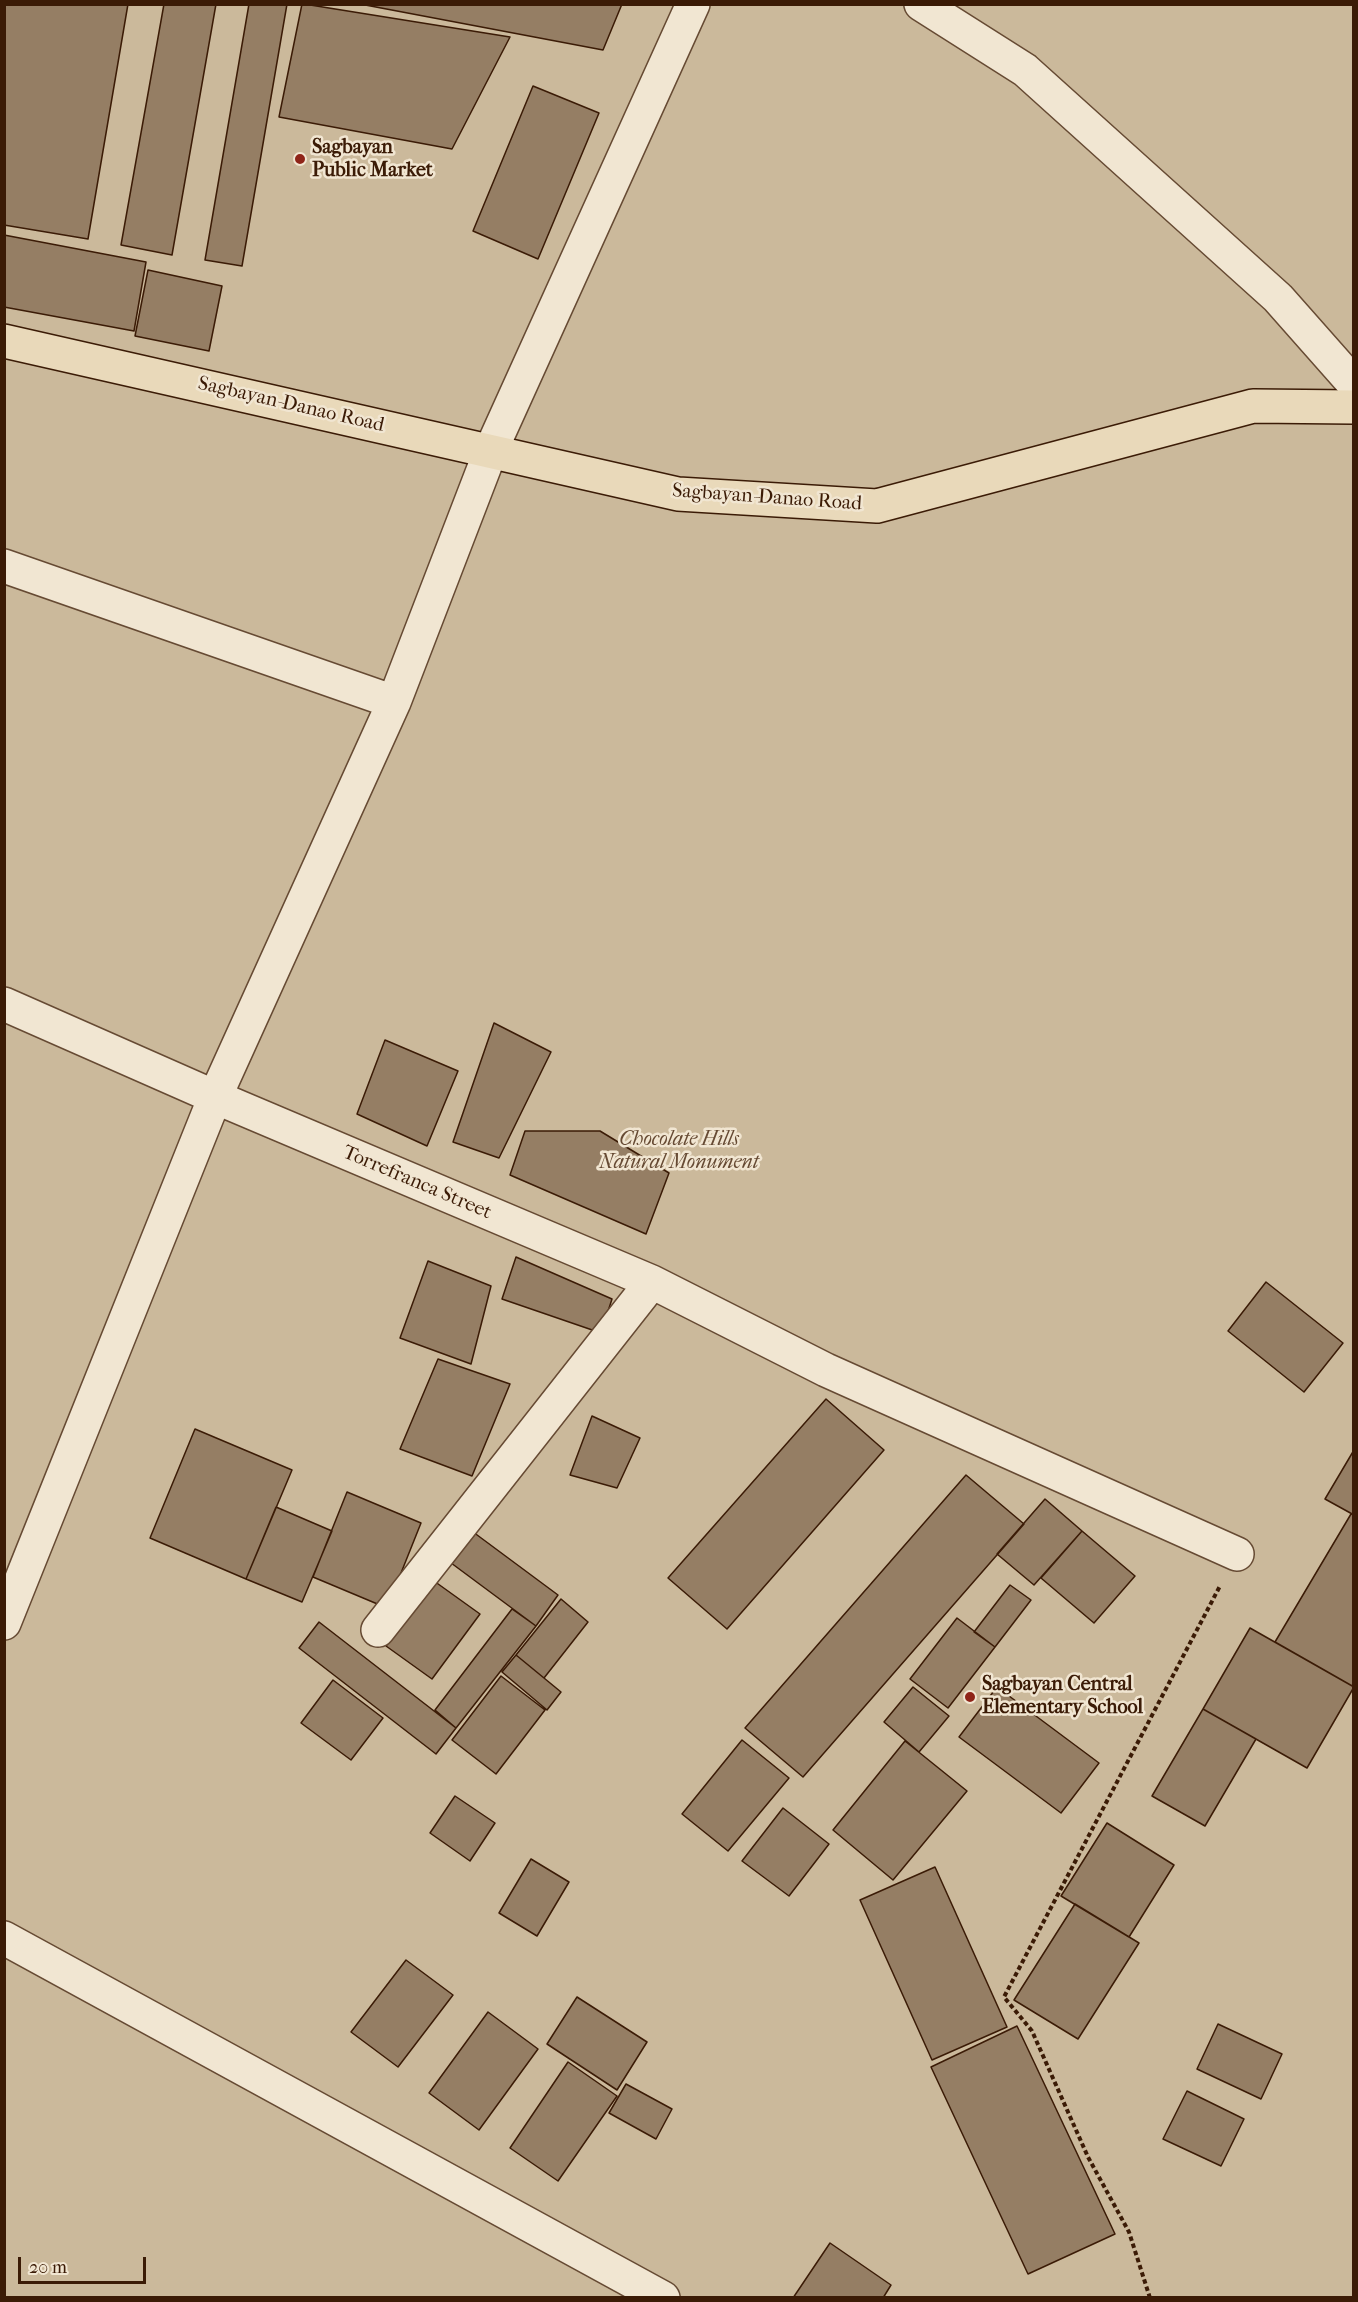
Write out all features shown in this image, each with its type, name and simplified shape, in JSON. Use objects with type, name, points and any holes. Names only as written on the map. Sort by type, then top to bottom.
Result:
[{"type":"main road","name":"Sagbayan-Danao Road","points":[[4,341],[678,494],[877,506],[1253,406],[1353,407]]},
{"type":"street","points":[[4,1623],[215,1097],[394,702],[492,450],[693,4]]},
{"type":"street","points":[[921,4],[1024,70],[1278,298],[1353,384]]},
{"type":"street","points":[[4,566],[394,702]]},
{"type":"street","name":"Torrefranca Street","points":[[4,1004],[215,1097],[652,1282],[826,1370],[1237,1554]]},
{"type":"street","points":[[378,1630],[652,1282]]},
{"type":"street","points":[[4,1938],[663,2298]]},
{"type":"path","points":[[1150,2298],[1130,2232],[1088,2157],[1032,2031],[1004,1997],[1237,1554]]},
{"type":"green space","name":"Chocolate Hills Natural Monument","points":[[5,5],[1353,5],[1353,2297],[5,2297]]},
{"type":"building","points":[[4,4],[128,4],[88,239],[4,225]]},
{"type":"building","points":[[164,4],[216,4],[172,255],[121,245]]},
{"type":"building","points":[[249,4],[287,4],[242,266],[205,260]]},
{"type":"building","points":[[302,4],[510,37],[452,149],[279,117]]},
{"type":"building","points":[[360,4],[622,4],[603,50]]},
{"type":"building","points":[[533,86],[599,113],[538,259],[473,231]]},
{"type":"building","points":[[4,235],[146,262],[134,331],[4,307]]},
{"type":"building","points":[[148,270],[222,286],[209,351],[135,336]]},
{"type":"building","points":[[494,1023],[551,1052],[499,1158],[453,1142]]},
{"type":"building","points":[[385,1040],[458,1071],[427,1146],[357,1114]]},
{"type":"building","points":[[525,1131],[600,1131],[669,1173],[646,1234],[510,1175]]},
{"type":"building","points":[[516,1257],[612,1299],[601,1333],[502,1299]]},
{"type":"building","points":[[428,1261],[491,1286],[471,1364],[400,1338]]},
{"type":"building","points":[[1266,1282],[1343,1343],[1304,1392],[1228,1331]]},
{"type":"building","points":[[438,1359],[510,1384],[472,1476],[400,1449]]},
{"type":"building","points":[[826,1399],[884,1450],[727,1629],[668,1578]]},
{"type":"building","points":[[592,1416],[640,1438],[617,1488],[570,1475]]},
{"type":"building","points":[[195,1429],[292,1470],[246,1579],[150,1538]]},
{"type":"building","points":[[1354,1450],[1354,1515],[1325,1499]]},
{"type":"building","points":[[966,1475],[1024,1524],[803,1777],[745,1728]]},
{"type":"building","points":[[347,1492],[421,1523],[387,1608],[313,1577]]},
{"type":"building","points":[[1045,1499],[1082,1531],[1034,1585],[997,1554]]},
{"type":"building","points":[[276,1507],[332,1531],[302,1602],[246,1579]]},
{"type":"building","points":[[1351,1514],[1354,1515],[1354,1687],[1275,1642]]},
{"type":"building","points":[[465,1526],[558,1595],[536,1626],[443,1557]]},
{"type":"building","points":[[1082,1531],[1135,1576],[1094,1623],[1041,1578]]},
{"type":"building","points":[[434,1581],[480,1614],[432,1679],[386,1646]]},
{"type":"building","points":[[1010,1585],[1031,1600],[995,1647],[974,1632]]},
{"type":"building","points":[[561,1599],[588,1622],[544,1678],[516,1655]]},
{"type":"building","points":[[512,1609],[536,1626],[456,1728],[435,1710]]},
{"type":"building","points":[[957,1618],[995,1647],[948,1708],[910,1679]]},
{"type":"building","points":[[319,1622],[456,1728],[436,1754],[299,1648]]},
{"type":"building","points":[[1250,1628],[1354,1687],[1307,1768],[1203,1709]]},
{"type":"building","points":[[516,1655],[561,1692],[547,1710],[502,1672]]},
{"type":"building","points":[[501,1676],[545,1710],[496,1774],[452,1740]]},
{"type":"building","points":[[333,1680],[383,1718],[351,1760],[301,1723]]},
{"type":"building","points":[[913,1687],[949,1716],[919,1752],[884,1722]]},
{"type":"building","points":[[997,1687],[1099,1763],[1061,1813],[959,1737]]},
{"type":"building","points":[[1203,1709],[1256,1739],[1205,1826],[1152,1796]]},
{"type":"building","points":[[742,1740],[789,1778],[728,1851],[682,1814]]},
{"type":"building","points":[[905,1741],[967,1791],[893,1880],[833,1830]]},
{"type":"building","points":[[455,1796],[495,1823],[470,1861],[430,1833]]},
{"type":"building","points":[[783,1808],[829,1844],[789,1896],[742,1861]]},
{"type":"building","points":[[1107,1823],[1174,1865],[1129,1937],[1061,1896]]},
{"type":"building","points":[[531,1859],[569,1882],[537,1936],[499,1913]]},
{"type":"building","points":[[935,1867],[1007,2027],[932,2060],[860,1900]]},
{"type":"building","points":[[1075,1904],[1139,1943],[1078,2039],[1014,2000]]},
{"type":"building","points":[[406,1960],[453,1995],[398,2067],[351,2032]]},
{"type":"building","points":[[577,1997],[647,2042],[617,2090],[547,2044]]},
{"type":"building","points":[[488,2012],[538,2049],[479,2130],[429,2093]]},
{"type":"building","points":[[1218,2024],[1282,2054],[1261,2099],[1197,2069]]},
{"type":"building","points":[[1017,2026],[1115,2234],[1028,2274],[931,2067]]},
{"type":"building","points":[[568,2062],[617,2096],[558,2181],[510,2148]]},
{"type":"building","points":[[626,2084],[672,2109],[656,2139],[609,2113]]},
{"type":"building","points":[[1187,2091],[1244,2119],[1221,2166],[1163,2139]]},
{"type":"building","points":[[830,2243],[891,2285],[883,2298],[793,2298]]},
{"type":"place","name":"Sagbayan Public Market","points":[[300,159]]},
{"type":"place","name":"Sagbayan Central Elementary School","points":[[970,1697]]}]
